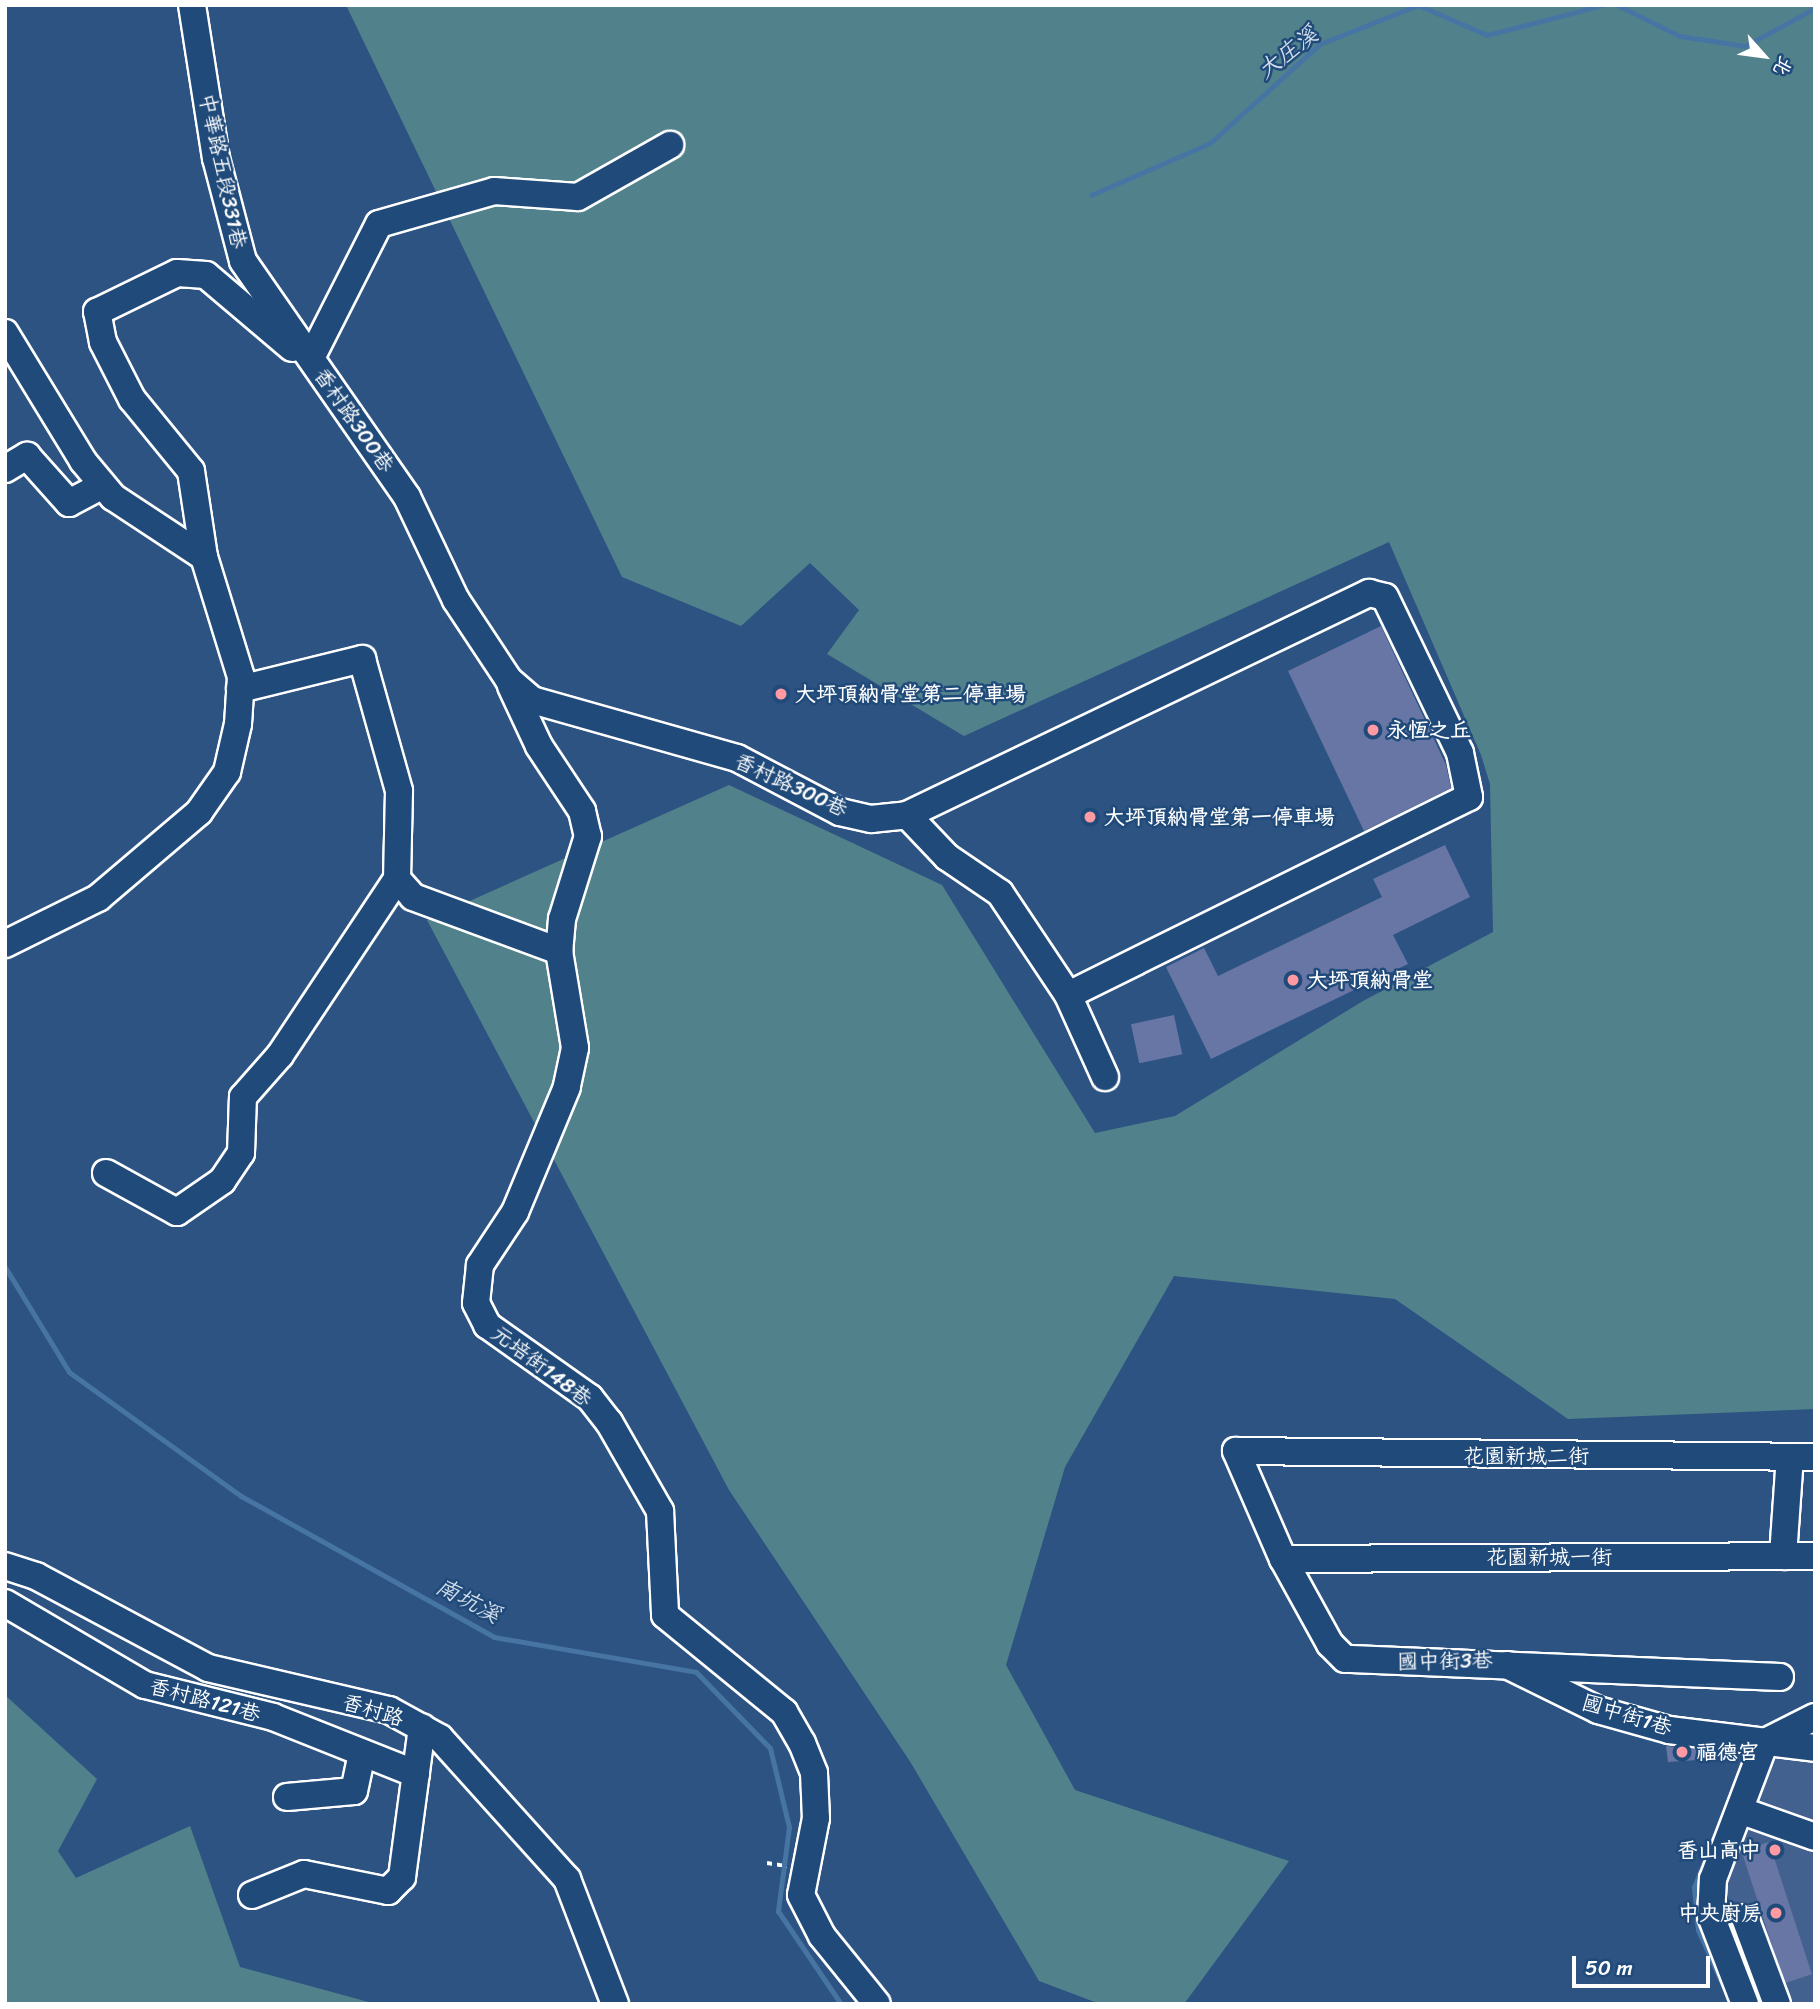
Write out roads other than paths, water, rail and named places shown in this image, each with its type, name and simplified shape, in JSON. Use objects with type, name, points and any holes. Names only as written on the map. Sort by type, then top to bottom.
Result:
[{"type":"street","name":"中華路五段331巷","points":[[192,5],[231,227],[243,261],[311,358]]},
{"type":"street","points":[[311,358],[379,224],[494,191],[578,197],[670,145]]},
{"type":"street","name":"香村路300巷","points":[[5,944],[98,898],[199,812],[227,772],[240,689],[204,557],[191,471],[132,399],[103,342],[97,312],[177,273],[206,275],[311,358],[413,507],[456,600],[509,680],[532,700],[580,716],[737,758],[840,812],[871,819],[906,815],[1369,593],[1385,597],[1460,752],[1469,797],[1304,874],[1068,995]]},
{"type":"street","points":[[5,333],[103,485],[204,557]]},
{"type":"street","points":[[5,469],[27,456],[69,503],[103,485]]},
{"type":"street","points":[[106,1173],[177,1212],[222,1181],[241,1153],[243,1097],[281,1055],[397,879],[399,791],[362,659],[240,689]]},
{"type":"street","name":"元培街148巷","points":[[509,680],[538,747],[582,811],[588,836],[562,919],[559,951],[575,1048],[566,1087],[515,1212],[480,1265],[476,1303],[487,1325],[590,1398],[609,1422],[660,1511],[665,1615],[784,1712],[814,1773],[816,1818],[802,1895],[822,1936],[877,2004]]},
{"type":"street","points":[[538,747],[580,716]]},
{"type":"street","points":[[906,815],[947,858],[1000,893],[1068,995],[1105,1077]]},
{"type":"street","points":[[397,879],[413,897],[559,951]]},
{"type":"street","name":"花園新城二街","points":[[1237,1451],[1802,1457]]},
{"type":"street","name":"國中街3巷","points":[[1237,1451],[1283,1559],[1330,1644],[1345,1658],[1496,1660],[1780,1677]]},
{"type":"street","points":[[1783,1556],[1802,1457]]},
{"type":"street","name":"花園新城一街","points":[[1283,1559],[1815,1556]]},
{"type":"street","name":"香村路","points":[[5,1566],[36,1576],[208,1668],[389,1710],[422,1727],[463,1759],[567,1879],[615,2004]]},
{"type":"street","name":"香村路121巷","points":[[5,1603],[145,1685],[272,1717],[416,1774]]},
{"type":"street","name":"國中街1巷","points":[[1496,1660],[1598,1710],[1669,1730],[1815,1748]]},
{"type":"street","points":[[1745,2004],[1711,1916],[1713,1879],[1742,1811],[1765,1742],[1815,1717]]},
{"type":"street","points":[[252,1895],[304,1874],[388,1891],[402,1877],[422,1727]]},
{"type":"street","points":[[287,1797],[354,1791],[362,1753]]},
{"type":"street","points":[[1742,1811],[1815,1837]]},
{"type":"street","points":[[1745,1918],[1777,2004]]},
{"type":"waterway","name":"大庄溪","points":[[1091,195],[1210,143],[1320,44],[1418,5],[1487,35],[1603,5]]},
{"type":"waterway","name":"大庄溪","points":[[1617,5],[1680,36],[1745,46],[1815,8]]},
{"type":"waterway","name":"南坑溪","points":[[5,1267],[69,1372],[241,1496],[494,1637],[696,1672],[770,1748],[789,1827],[778,1911],[841,2004]]},
{"type":"waterway","points":[[1730,1797],[1694,1887],[1698,1930],[1730,2001]]},
{"type":"place","name":"大坪頂納骨堂第二停車場","points":[[781,694]]},
{"type":"place","name":"永恆之丘","points":[[1373,730]]},
{"type":"place","name":"大坪頂納骨堂第一停車場","points":[[1090,817]]},
{"type":"place","name":"大坪頂納骨堂","points":[[1293,980]]},
{"type":"place","name":"福德宮","points":[[1682,1752]]},
{"type":"place","name":"香山高中","points":[[1775,1850]]},
{"type":"place","name":"中央廚房","points":[[1776,1913]]}]
